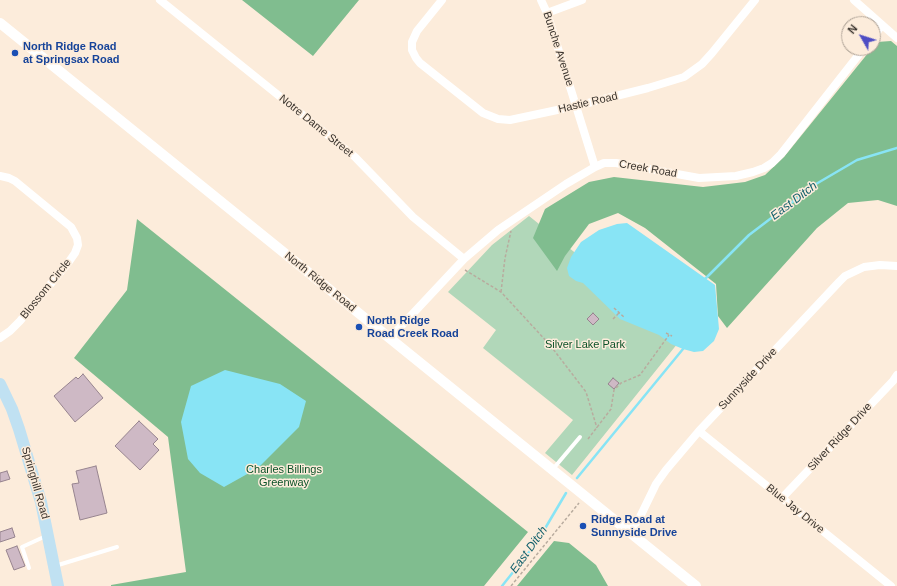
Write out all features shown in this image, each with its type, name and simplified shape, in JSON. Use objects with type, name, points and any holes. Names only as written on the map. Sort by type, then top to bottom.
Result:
[{"type":"main road","name":"Springhill Road","points":[[0,384],[12,409],[29,459],[41,502],[58,586]]},
{"type":"street","name":"Notre Dame Street","points":[[160,0],[355,157],[413,217],[464,259]]},
{"type":"street","name":"Hastie Road","points":[[442,0],[417,31],[412,42],[412,50],[420,63],[473,106],[483,113],[498,120],[510,120],[576,106],[648,88],[684,77],[702,64],[755,0]]},
{"type":"street","name":"Bunche Avenue","points":[[542,0],[595,167]]},
{"type":"street","points":[[547,13],[582,0]]},
{"type":"street","points":[[854,0],[897,38]]},
{"type":"street","name":"North Ridge Road","points":[[0,24],[696,586]]},
{"type":"street","name":"Creek Road","points":[[390,338],[464,259],[498,230],[566,184],[595,167],[604,163],[616,163],[699,178],[736,176],[764,168],[781,154],[858,56]]},
{"type":"street","name":"Blossom Circle","points":[[0,176],[14,181],[71,227],[77,238],[78,245],[75,253],[68,263],[25,315],[10,331],[0,338]]},
{"type":"street","name":"Sunnyside Drive","points":[[629,532],[639,519],[662,474],[699,431],[846,276],[864,267],[880,265],[897,266]]},
{"type":"street","name":"Silver Ridge Drive","points":[[782,498],[897,375]]},
{"type":"street","name":"Blue Jay Drive","points":[[699,431],[891,586]]},
{"type":"lane","points":[[552,470],[580,438]]},
{"type":"lane","points":[[29,568],[22,547],[48,535]]},
{"type":"lane","points":[[54,566],[117,547]]},
{"type":"path","points":[[501,292],[505,258],[513,220]]},
{"type":"path","points":[[466,272],[501,292],[550,345],[586,392],[597,428]]},
{"type":"path","points":[[614,308],[625,318]]},
{"type":"path","points":[[613,319],[619,313]]},
{"type":"path","points":[[666,333],[672,336]]},
{"type":"path","points":[[588,439],[610,409],[614,390],[621,383],[640,375],[669,335]]},
{"type":"path","points":[[512,586],[580,502]]},
{"type":"green space","points":[[242,0],[359,0],[313,56]]},
{"type":"green space","points":[[891,41],[897,46],[897,206],[878,200],[848,203],[817,228],[727,328],[718,316],[716,284],[645,228],[618,213],[589,224],[565,256],[557,271],[533,238],[545,209],[589,182],[614,177],[703,187],[745,182],[765,175],[784,157],[866,56],[881,56],[881,42]]},
{"type":"green space","name":"Silver Lake Park","points":[[529,216],[682,338],[572,475],[545,453],[573,420],[483,348],[496,330],[448,292],[492,245]]},
{"type":"green space","name":"Charles Billings Greenway","points":[[137,219],[528,532],[484,586],[111,586],[186,572],[168,437],[74,358],[127,290]]},
{"type":"green space","points":[[554,541],[569,543],[596,565],[608,586],[517,586]]},
{"type":"water","points":[[627,223],[715,285],[719,329],[714,341],[703,351],[694,352],[683,349],[671,344],[659,335],[620,319],[583,283],[576,281],[569,276],[567,268],[571,257],[581,242],[599,230],[617,224]]},
{"type":"water","points":[[225,370],[280,384],[306,401],[299,427],[258,468],[224,487],[200,473],[188,459],[181,422],[191,386]]},
{"type":"building","points":[[593,313],[599,319],[593,325],[587,319]]},
{"type":"building","points":[[83,374],[103,398],[75,422],[54,396],[76,377],[78,379]]},
{"type":"building","points":[[613,378],[619,383],[614,389],[608,384]]},
{"type":"building","points":[[139,421],[158,439],[153,444],[159,450],[140,470],[115,446]]},
{"type":"building","points":[[96,466],[107,513],[80,520],[72,484],[79,483],[76,471]]},
{"type":"building","points":[[7,471],[10,479],[0,482],[0,473]]},
{"type":"building","points":[[12,528],[15,537],[0,542],[0,532]]},
{"type":"building","points":[[17,546],[25,566],[14,570],[6,550]]},
{"type":"waterway","name":"East Ditch","points":[[705,279],[749,235],[816,184],[857,160],[897,148]]},
{"type":"waterway","name":"East Ditch","points":[[577,478],[683,349]]},
{"type":"waterway","name":"East Ditch","points":[[502,586],[537,542],[566,493]]},
{"type":"place","name":"North Ridge Road at Springsax Road","points":[[15,53]]},
{"type":"place","name":"North Ridge Road Creek Road","points":[[359,327]]},
{"type":"place","name":"Ridge Road at Sunnyside Drive","points":[[583,526]]}]
